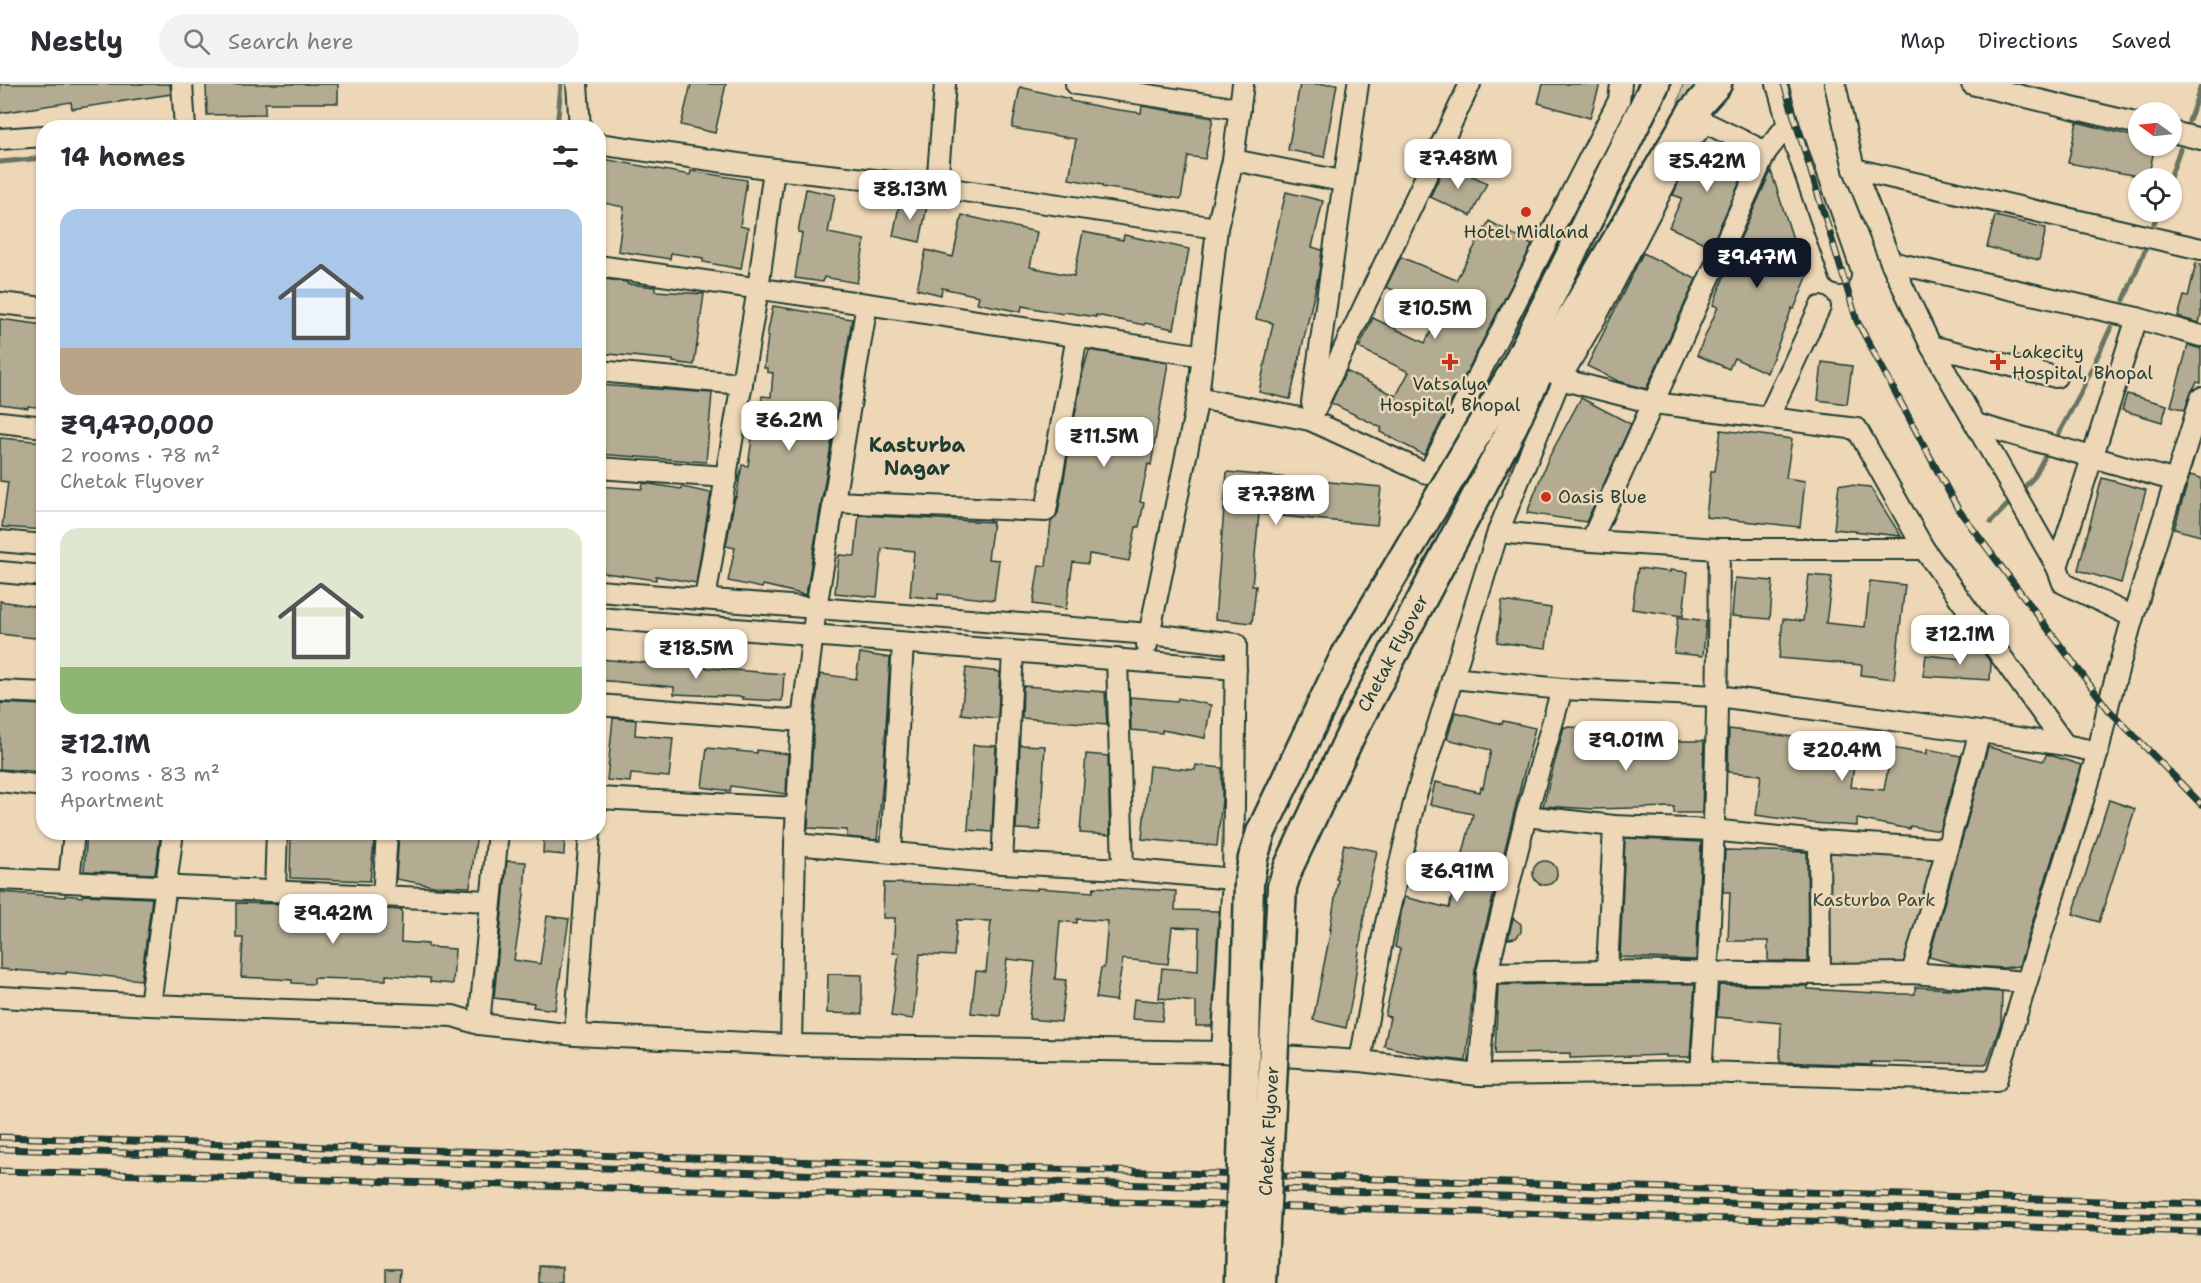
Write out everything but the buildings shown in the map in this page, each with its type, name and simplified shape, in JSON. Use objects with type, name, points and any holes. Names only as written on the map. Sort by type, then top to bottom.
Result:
[{"type":"main road","name":"Chetak Flyover","points":[[1262,1283],[1282,887],[1289,866],[1354,728],[1505,442],[1537,376],[1655,84]]},
{"type":"main road","name":"Chetak Flyover","points":[[1239,1283],[1249,882],[1253,858],[1262,832],[1343,660],[1537,376],[1692,112],[1717,84]]},
{"type":"street","points":[[182,84],[184,120]]},
{"type":"street","points":[[577,84],[579,120]]},
{"type":"street","points":[[937,187],[945,84]]},
{"type":"street","points":[[1076,84],[1240,109]]},
{"type":"street","points":[[1144,661],[1198,398],[1217,228],[1233,160],[1244,84]]},
{"type":"street","points":[[1310,420],[1342,181],[1358,84]]},
{"type":"street","points":[[1310,420],[1470,84]]},
{"type":"street","points":[[1198,398],[1310,420],[1428,474],[1619,100],[1622,84]]},
{"type":"street","points":[[1777,84],[1788,124],[1840,275]]},
{"type":"street","points":[[1835,84],[1854,169],[1891,262],[1931,346],[2057,567],[2063,583],[2133,617]]},
{"type":"street","points":[[1972,84],[2128,121]]},
{"type":"street","points":[[1360,1061],[1383,936],[1415,799],[1498,531],[1537,376],[1601,307],[1683,147],[1706,123],[1766,152]]},
{"type":"street","points":[[1591,541],[1766,152],[1788,124]]},
{"type":"street","points":[[2182,134],[2201,139]]},
{"type":"street","points":[[0,139],[36,137]]},
{"type":"street","points":[[606,145],[774,169],[937,187],[1217,228]]},
{"type":"street","points":[[1233,160],[1342,181]]},
{"type":"street","points":[[705,599],[758,289],[774,169]]},
{"type":"street","points":[[1854,169],[2201,249]]},
{"type":"street","points":[[1891,262],[2137,318],[2201,336]]},
{"type":"street","points":[[606,267],[867,304],[1204,356]]},
{"type":"street","points":[[0,303],[36,307]]},
{"type":"street","points":[[791,1045],[795,844],[802,721],[816,608],[867,304]]},
{"type":"street","points":[[1769,416],[1820,307]]},
{"type":"street","points":[[2057,567],[2137,318]]},
{"type":"street","points":[[833,502],[1046,511],[1077,336]]},
{"type":"street","points":[[1931,346],[2056,377]]},
{"type":"street","points":[[606,371],[742,384]]},
{"type":"street","points":[[1537,376],[1654,403],[1857,429],[1924,549],[2065,745]]},
{"type":"street","points":[[0,997],[453,1016],[479,1024],[575,1035],[791,1045],[1222,1052],[1360,1061],[1479,1075],[1701,1072],[1996,1081],[2098,752],[2126,640],[2201,399]]},
{"type":"street","points":[[0,422],[36,426]]},
{"type":"street","points":[[1976,424],[2176,481]]},
{"type":"street","points":[[606,469],[727,477]]},
{"type":"street","points":[[1498,531],[1591,541],[1719,549],[1924,549]]},
{"type":"street","points":[[0,541],[36,544]]},
{"type":"street","points":[[1701,1072],[1708,973],[1718,696],[1719,549]]},
{"type":"street","points":[[0,572],[36,575]]},
{"type":"street","points":[[606,592],[1150,634],[1236,644],[1233,879],[1222,1052]]},
{"type":"street","points":[[606,619],[1236,669]]},
{"type":"street","points":[[891,852],[903,643]]},
{"type":"street","points":[[1002,863],[1014,652]]},
{"type":"street","points":[[1117,658],[1123,869]]},
{"type":"street","points":[[1452,678],[1562,689],[1718,696],[1980,732],[2098,752]]},
{"type":"street","points":[[1479,1075],[1487,973],[1526,816],[1562,689]]},
{"type":"street","points":[[0,691],[36,693]]},
{"type":"street","points":[[606,706],[802,721]]},
{"type":"street","points":[[1912,973],[1980,732]]},
{"type":"street","points":[[0,781],[36,785]]},
{"type":"street","points":[[606,798],[798,808]]},
{"type":"street","points":[[1526,816],[1614,826],[1712,830],[1819,841],[1947,849]]},
{"type":"street","points":[[1606,971],[1614,826]]},
{"type":"street","points":[[69,881],[73,840]]},
{"type":"street","points":[[150,1005],[172,840]]},
{"type":"street","points":[[274,891],[277,840]]},
{"type":"street","points":[[383,898],[387,840]]},
{"type":"street","points":[[479,1024],[497,840]]},
{"type":"street","points":[[575,1035],[589,840]]},
{"type":"street","points":[[1819,841],[1820,974]]},
{"type":"street","points":[[795,844],[1002,863],[1123,869],[1233,879]]},
{"type":"street","points":[[0,879],[490,902]]},
{"type":"street","points":[[1487,973],[1606,971],[1912,973],[2026,982]]},
{"type":"green space","points":[[1683,84],[1702,84],[1684,107],[1676,111]]},
{"type":"green space","name":"Kasturba Park","points":[[1828,850],[1933,858],[1906,964],[1830,963]]},
{"type":"waterway","points":[[558,120],[561,84]]},
{"type":"waterway","points":[[2189,121],[2201,86]]},
{"type":"waterway","points":[[2173,168],[2178,156]]},
{"type":"waterway","points":[[0,162],[36,159]]},
{"type":"waterway","points":[[2124,300],[2145,250]]},
{"type":"waterway","points":[[2059,433],[2111,327]]},
{"type":"waterway","points":[[2019,493],[2034,477],[2044,458]]},
{"type":"waterway","points":[[1991,522],[2013,499]]},
{"type":"railway","points":[[1784,84],[1857,321],[1958,509],[2108,709],[2201,804]]},
{"type":"railway","points":[[0,1137],[2201,1204]]},
{"type":"railway","points":[[0,1149],[2201,1218]]},
{"type":"railway","points":[[0,1171],[2201,1232]]},
{"type":"place","name":"Hotel Midland","points":[[1526,212]]},
{"type":"place","name":"Vatsalya Hospital, Bhopal","points":[[1450,362]]},
{"type":"place","name":"Lakecity Hospital, Bhopal","points":[[1998,362]]},
{"type":"place","name":"Oasis Blue","points":[[1546,497]]},
{"type":"district","name":"Kasturba Nagar","points":[[917,456]]}]
